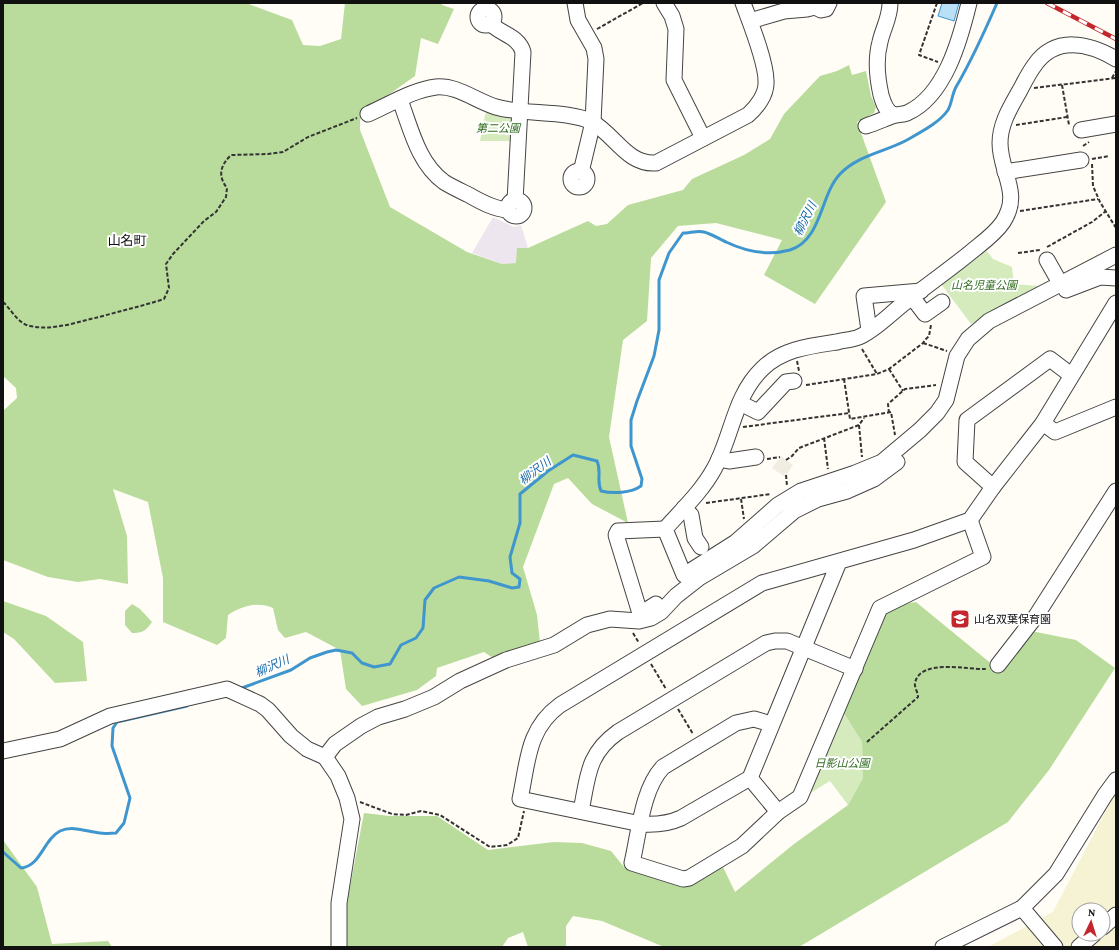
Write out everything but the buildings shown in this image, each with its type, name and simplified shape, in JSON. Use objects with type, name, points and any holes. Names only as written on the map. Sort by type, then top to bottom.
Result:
[{"type":"street","points":[[575,3],[578,20],[588,35],[594,48],[596,60],[593,122],[581,172]]},
{"type":"street","points":[[664,3],[672,16],[676,29],[674,80],[703,138]]},
{"type":"street","points":[[368,114],[426,89],[445,88],[455,90],[495,107],[580,117],[593,122],[632,158],[649,163],[663,160],[748,115],[757,107],[764,94],[766,82],[764,68],[743,3]]},
{"type":"street","points":[[890,3],[889,19],[878,49],[877,70],[882,100],[888,112],[894,115]]},
{"type":"street","points":[[750,21],[784,10],[807,9],[820,4]]},
{"type":"street","points":[[866,126],[894,115],[902,115],[915,108],[938,85],[948,66],[970,6]]},
{"type":"street","points":[[400,100],[422,158],[431,170],[445,182],[482,202],[500,209],[512,205],[522,52],[521,46],[512,37],[497,29],[490,23]]},
{"type":"street","points":[[1116,59],[1092,47],[1080,45],[1066,45],[1043,55],[1034,66],[1004,123],[1000,143],[1001,156],[1010,183],[1012,196],[1009,212],[1002,224],[992,235],[858,338],[794,349],[762,368],[752,381],[740,403],[719,459],[705,484],[684,508],[665,529],[618,531],[616,534],[639,610],[645,611],[656,604],[682,580],[684,575],[736,542],[778,505],[801,491],[855,473],[882,462],[937,413],[946,400],[957,356],[968,339],[1060,283],[1116,255]]},
{"type":"street","points":[[1081,130],[1116,124]]},
{"type":"street","points":[[1006,172],[1086,159]]},
{"type":"street","points":[[1048,260],[1060,283]]},
{"type":"street","points":[[325,757],[335,744],[361,726],[378,717],[405,709],[427,700],[460,681],[506,660],[554,645],[587,625],[610,618],[639,620],[650,618],[661,612],[676,596],[693,582],[753,546],[794,511],[818,499],[847,491],[874,478],[900,459],[938,426],[957,398],[962,367],[969,351],[989,326],[1058,293],[1100,277],[1116,278]]},
{"type":"street","points":[[916,294],[925,314],[942,302]]},
{"type":"street","points":[[869,330],[864,296],[916,294]]},
{"type":"street","points":[[840,562],[771,724],[750,778],[670,824],[641,824],[520,799],[532,740],[539,725],[548,714],[644,653],[762,583],[914,540],[970,520],[993,487],[1043,423],[1071,374],[1114,310]]},
{"type":"street","points":[[993,487],[965,462],[967,420],[1050,359],[1071,374]]},
{"type":"street","points":[[740,403],[758,412],[786,382],[798,380]]},
{"type":"street","points":[[1043,423],[1055,432],[1116,408]]},
{"type":"street","points":[[719,459],[729,461],[756,457]]},
{"type":"street","points":[[998,665],[1036,616],[1116,491]]},
{"type":"street","points":[[684,508],[691,515],[695,538],[701,547]]},
{"type":"street","points":[[771,724],[754,719],[742,721],[663,767],[656,775],[648,792],[632,863],[683,879],[689,878],[742,846],[778,812],[800,797],[880,608],[983,557],[970,520]]},
{"type":"street","points":[[665,529],[684,575]]},
{"type":"street","points":[[581,811],[591,763],[603,744],[618,732],[766,643],[787,641],[855,668]]},
{"type":"street","points":[[3,751],[60,739],[110,716],[234,692],[260,704],[268,710],[291,736],[306,749],[325,757],[338,776],[347,798],[352,819],[350,840],[339,903],[339,947]]},
{"type":"street","points":[[750,778],[778,812]]},
{"type":"street","points":[[943,947],[1022,908],[1056,874],[1105,795],[1116,780]]},
{"type":"street","points":[[1022,908],[1055,947]]},
{"type":"path","points":[[588,35],[643,3]]},
{"type":"path","points":[[937,3],[919,55],[942,64]]},
{"type":"path","points":[[1112,78],[1116,71]]},
{"type":"path","points":[[1027,89],[1116,78]]},
{"type":"path","points":[[3,302],[12,310],[15,317],[22,323],[30,326],[54,327],[71,325],[164,299],[168,288],[166,264],[173,254],[204,221],[216,212],[226,198],[227,188],[222,182],[220,172],[223,163],[232,155],[283,152],[308,137],[368,114]]},
{"type":"path","points":[[1009,126],[1067,117]]},
{"type":"path","points":[[1086,159],[1109,156]]},
{"type":"path","points":[[1015,211],[1098,199]]},
{"type":"path","points":[[1018,253],[1043,250],[1092,222],[1106,211]]},
{"type":"path","points":[[798,366],[798,380],[844,379],[877,374],[888,369],[923,343],[929,336],[932,326],[925,314]]},
{"type":"path","points":[[923,343],[953,353]]},
{"type":"path","points":[[862,351],[877,374]]},
{"type":"path","points":[[888,369],[903,391]]},
{"type":"path","points":[[844,379],[850,419],[892,412],[896,443]]},
{"type":"path","points":[[889,413],[888,404],[903,391],[938,385]]},
{"type":"path","points":[[736,429],[849,413]]},
{"type":"path","points":[[786,460],[799,448],[858,425],[864,417]]},
{"type":"path","points":[[858,425],[862,458]]},
{"type":"path","points":[[824,438],[829,476]]},
{"type":"path","points":[[703,503],[772,494]]},
{"type":"path","points":[[741,498],[744,521]]},
{"type":"path","points":[[626,620],[700,746]]},
{"type":"path","points":[[867,742],[901,711],[916,701],[918,697],[914,684],[923,672],[942,668],[993,669],[998,665]]},
{"type":"path","points":[[347,798],[392,814],[406,815],[421,810],[440,815],[490,846],[506,845],[518,838],[526,800]]},
{"type":"shaded area","points":[[493,217],[514,227],[521,225],[528,248],[516,263],[502,264],[472,253]]},
{"type":"shaded area","points":[[781,456],[793,465],[785,477],[772,468]]},
{"type":"shaded area","points":[[1116,791],[1116,947],[988,947],[1053,912]]},
{"type":"green space","points":[[3,3],[246,3],[292,20],[303,45],[320,46],[341,39],[345,3],[442,3],[442,5],[454,9],[438,44],[421,38],[415,76],[367,110],[360,120],[360,130],[390,207],[467,252],[502,264],[516,263],[517,248],[528,248],[588,221],[596,226],[607,224],[628,205],[683,190],[692,179],[744,155],[770,139],[784,114],[820,76],[837,71],[849,65],[852,75],[866,71],[871,96],[876,107],[874,113],[857,122],[886,202],[815,304],[764,275],[782,240],[716,223],[678,226],[651,258],[647,321],[623,340],[609,437],[628,523],[592,504],[568,478],[554,484],[523,567],[537,615],[540,643],[496,660],[484,652],[437,668],[436,676],[417,690],[362,706],[346,689],[340,650],[306,632],[285,638],[278,630],[273,608],[256,605],[238,609],[228,615],[226,638],[217,645],[163,622],[163,578],[148,502],[113,489],[127,536],[128,584],[100,579],[78,582],[48,577],[3,560],[3,411],[17,398],[16,388],[3,376]]},
{"type":"green space","name":"第二公園","points":[[488,110],[507,115],[514,122],[513,141],[480,141],[485,115]]},
{"type":"green space","name":"山名児童公園","points":[[987,251],[993,259],[1012,267],[1014,284],[1039,286],[971,324],[941,284]]},
{"type":"green space","points":[[3,601],[46,616],[83,642],[87,681],[55,683],[14,639],[3,632]]},
{"type":"green space","points":[[916,602],[999,670],[1031,631],[1076,640],[1115,668],[1049,770],[1008,822],[799,947],[664,947],[602,921],[573,916],[566,926],[566,947],[528,947],[523,932],[508,938],[502,947],[347,947],[347,902],[364,813],[390,816],[437,816],[488,850],[554,842],[582,843],[611,851],[624,867],[681,883],[694,884],[723,867],[735,892],[794,844],[848,805],[863,778],[862,742],[842,710],[858,680],[885,614],[898,605]]},
{"type":"green space","points":[[132,604],[140,609],[152,622],[148,628],[138,633],[132,633],[125,625],[125,611]]},
{"type":"green space","name":"日影山公園","points":[[842,710],[862,742],[863,778],[848,805],[830,781],[804,797]]},
{"type":"green space","points":[[3,840],[37,887],[52,944],[108,941],[112,947],[3,947]]},
{"type":"water","points":[[942,3],[959,3],[954,21],[938,16]]},
{"type":"waterway","name":"柳沢川","points":[[239,689],[291,670],[310,658],[336,650],[352,653],[362,663],[374,667],[390,664],[401,645],[416,638],[423,628],[425,600],[434,588],[459,577],[489,581],[512,588],[519,587],[520,579],[512,573],[510,557],[520,523],[520,494],[548,471],[573,455],[597,461],[601,491],[622,492],[641,486],[642,479],[631,446],[631,420],[654,356],[659,330],[659,280],[669,253],[683,233],[699,231],[704,232],[750,251],[766,253],[782,252],[801,245],[815,227],[828,193],[840,174],[855,162],[899,144],[918,134],[944,115],[948,110],[955,90],[973,56],[997,3]]},
{"type":"waterway","name":"柳沢川","points":[[3,852],[21,868],[33,863],[54,835],[65,829],[116,833],[124,823],[130,798],[112,746],[113,728],[117,722],[187,706]]},
{"type":"railway","points":[[1047,3],[1116,39]]},
{"type":"place","name":"山名双葉保育園","points":[[960,619]]},
{"type":"district","name":"山名町","points":[[127,240]]}]
